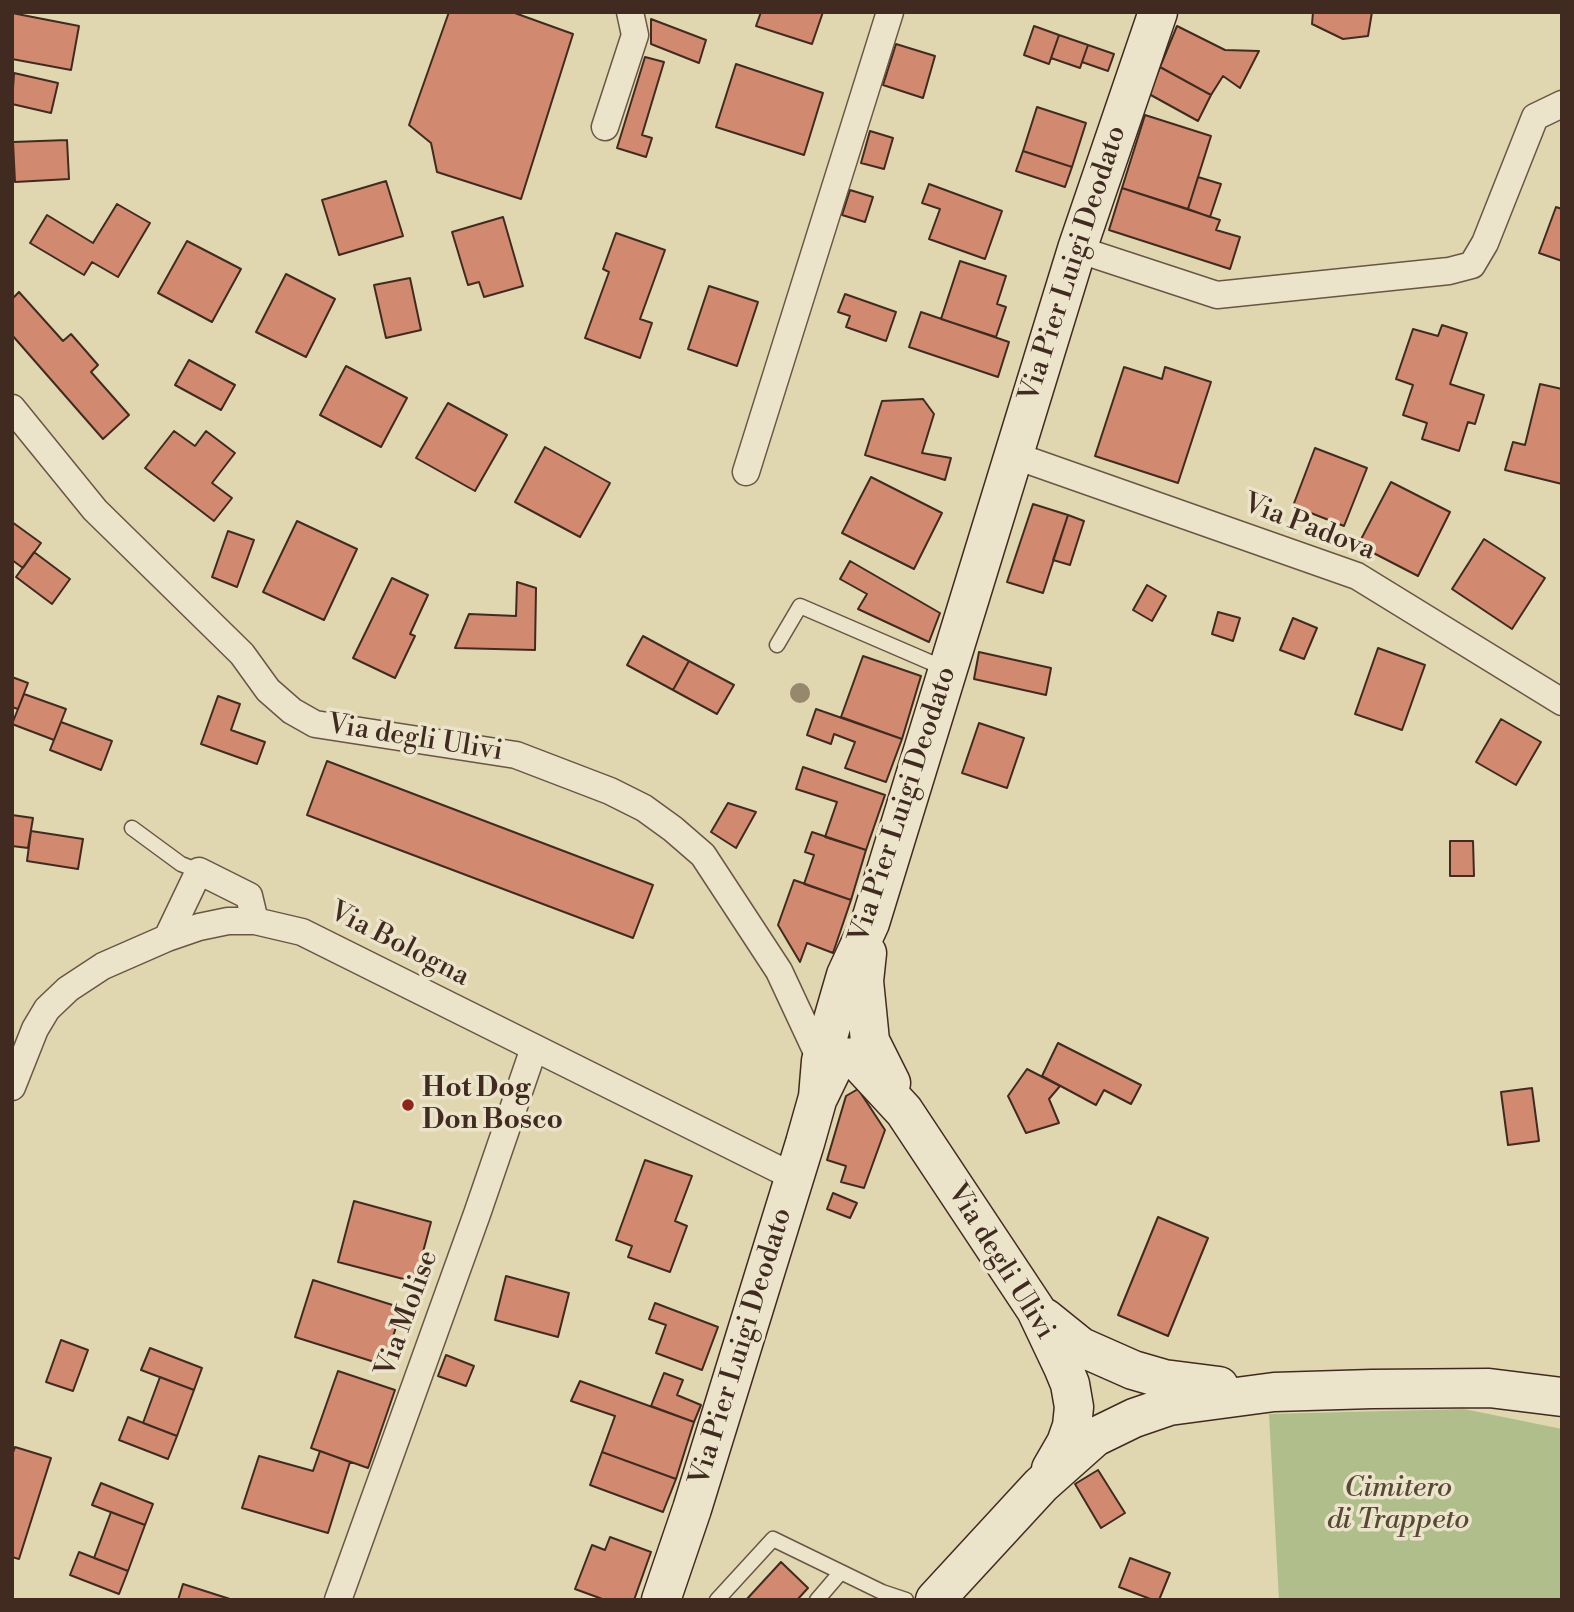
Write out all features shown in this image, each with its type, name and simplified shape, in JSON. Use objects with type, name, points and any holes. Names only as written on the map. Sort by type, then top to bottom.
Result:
[{"type":"street","points":[[605,127],[635,35],[630,12]]},
{"type":"street","points":[[746,472],[890,12]]},
{"type":"street","name":"Via Pier Luigi Deodato","points":[[661,1600],[831,1060],[846,975],[870,923],[1077,248],[1158,12]]},
{"type":"street","points":[[1077,248],[1217,295],[1449,271],[1472,265],[1485,243],[1535,117],[1562,104]]},
{"type":"street","name":"Via degli Ulivi","points":[[12,408],[95,510],[242,654],[268,690],[292,711],[315,724],[516,755],[610,791],[644,808],[703,855],[779,971]]},
{"type":"street","name":"Via Padova","points":[[1013,455],[1357,576],[1562,702]]},
{"type":"street","points":[[167,938],[199,871],[249,896],[255,921]]},
{"type":"street","name":"Via Bologna","points":[[12,1087],[35,1029],[47,1009],[68,989],[103,967],[167,938],[228,921],[255,921],[302,932],[794,1177]]},
{"type":"street","points":[[870,923],[863,981],[870,1041],[904,1111]]},
{"type":"street","points":[[779,971],[831,1060]]},
{"type":"street","points":[[779,971],[831,1060]]},
{"type":"street","name":"Via Molise","points":[[338,1600],[534,1048]]},
{"type":"street","name":"Via degli Ulivi","points":[[831,1060],[904,1111],[1036,1310],[1070,1384],[1074,1407],[1072,1426],[1066,1443],[1041,1485]]},
{"type":"street","points":[[1036,1310],[1081,1348],[1133,1370],[1164,1379],[1274,1392]]},
{"type":"street","points":[[935,1600],[1041,1485],[1095,1437],[1134,1418],[1170,1406],[1274,1392],[1372,1388],[1489,1388],[1562,1397]]},
{"type":"lane","points":[[777,645],[800,606],[948,669]]},
{"type":"lane","points":[[132,828],[181,864],[199,871]]},
{"type":"lane","points":[[718,1600],[774,1539],[841,1572],[878,1596],[906,1600]]},
{"type":"lane","points":[[817,1600],[841,1572]]},
{"type":"green space","name":"Cimitero di Trappeto","points":[[1464,1409],[1562,1429],[1562,1600],[1279,1600],[1269,1414]]},
{"type":"building","points":[[449,12],[512,12],[573,34],[521,199],[437,172],[431,143],[409,125]]},
{"type":"building","points":[[761,12],[823,12],[812,44],[756,26]]},
{"type":"building","points":[[1313,12],[1372,12],[1368,36],[1343,39],[1312,24]]},
{"type":"building","points":[[12,13],[79,26],[71,70],[12,59]]},
{"type":"building","points":[[651,19],[706,40],[699,63],[651,44]]},
{"type":"building","points":[[1034,26],[1059,35],[1049,64],[1024,55]]},
{"type":"building","points":[[1177,26],[1225,50],[1259,51],[1240,88],[1223,76],[1211,95],[1160,67]]},
{"type":"building","points":[[1059,35],[1088,45],[1080,68],[1051,58]]},
{"type":"building","points":[[896,44],[935,56],[923,98],[883,85]]},
{"type":"building","points":[[1088,45],[1114,54],[1108,71],[1082,62]]},
{"type":"building","points":[[645,57],[664,62],[642,135],[652,138],[646,157],[617,148]]},
{"type":"building","points":[[736,64],[823,93],[804,155],[716,127]]},
{"type":"building","points":[[1160,67],[1211,95],[1198,121],[1149,94]]},
{"type":"building","points":[[14,73],[58,83],[51,113],[12,104]]},
{"type":"building","points":[[1037,107],[1086,123],[1072,167],[1023,151]]},
{"type":"building","points":[[1145,115],[1211,136],[1188,209],[1122,188]]},
{"type":"building","points":[[870,131],[893,138],[884,169],[861,163]]},
{"type":"building","points":[[67,140],[69,179],[15,182],[13,142]]},
{"type":"building","points":[[1023,151],[1072,167],[1065,187],[1016,171]]},
{"type":"building","points":[[1198,177],[1221,184],[1210,217],[1188,209]]},
{"type":"building","points":[[386,181],[403,236],[339,255],[322,200]]},
{"type":"building","points":[[929,184],[1002,211],[985,259],[929,239],[940,209],[922,203]]},
{"type":"building","points":[[1122,188],[1220,220],[1216,230],[1240,237],[1230,269],[1109,230]]},
{"type":"building","points":[[850,190],[873,197],[865,222],[842,215]]},
{"type":"building","points":[[117,204],[150,223],[118,277],[92,262],[84,275],[30,243],[47,215],[93,243]]},
{"type":"building","points":[[1556,207],[1562,209],[1562,261],[1539,253]]},
{"type":"building","points":[[503,217],[523,286],[484,297],[479,282],[468,285],[452,232]]},
{"type":"building","points":[[616,233],[665,250],[640,319],[652,323],[640,358],[585,338],[609,272],[603,269]]},
{"type":"building","points":[[187,241],[241,269],[212,322],[158,293]]},
{"type":"building","points":[[960,261],[1006,276],[997,304],[1006,307],[996,337],[941,319]]},
{"type":"building","points":[[286,274],[335,299],[306,357],[256,332]]},
{"type":"building","points":[[410,278],[421,330],[386,338],[374,285]]},
{"type":"building","points":[[709,286],[758,302],[737,366],[688,349]]},
{"type":"building","points":[[19,292],[63,341],[71,334],[98,365],[91,372],[129,415],[103,439],[12,335],[12,299]]},
{"type":"building","points":[[845,294],[896,312],[886,341],[846,327],[850,316],[838,312]]},
{"type":"building","points":[[921,312],[1009,342],[998,377],[909,347]]},
{"type":"building","points":[[1442,325],[1467,333],[1450,384],[1484,395],[1475,424],[1468,422],[1459,451],[1422,439],[1427,423],[1403,415],[1413,385],[1396,379],[1413,329],[1438,336]]},
{"type":"building","points":[[189,360],[235,385],[221,410],[175,385]]},
{"type":"building","points":[[346,366],[407,398],[381,447],[320,415]]},
{"type":"building","points":[[1124,367],[1162,379],[1165,367],[1211,382],[1178,483],[1095,456]]},
{"type":"building","points":[[1540,384],[1562,389],[1562,484],[1505,470],[1513,442],[1525,445]]},
{"type":"building","points":[[923,399],[934,414],[922,453],[951,458],[945,480],[865,455],[882,401]]},
{"type":"building","points":[[448,403],[507,435],[475,491],[416,458]]},
{"type":"building","points":[[174,431],[195,446],[206,431],[235,453],[212,483],[232,498],[214,521],[145,468]]},
{"type":"building","points":[[545,447],[610,483],[580,537],[515,502]]},
{"type":"building","points":[[1315,448],[1367,468],[1344,526],[1293,506]]},
{"type":"building","points":[[871,477],[942,513],[914,569],[842,533]]},
{"type":"building","points":[[1391,482],[1450,512],[1418,576],[1358,545]]},
{"type":"building","points":[[1033,504],[1068,515],[1043,593],[1007,582]]},
{"type":"building","points":[[1068,515],[1084,521],[1070,565],[1053,560]]},
{"type":"building","points":[[297,521],[357,549],[324,620],[263,592]]},
{"type":"building","points":[[12,522],[41,543],[23,568],[12,560]]},
{"type":"building","points":[[228,531],[254,540],[237,587],[212,577]]},
{"type":"building","points":[[1484,539],[1545,578],[1512,629],[1452,589]]},
{"type":"building","points":[[34,552],[70,579],[52,604],[16,577]]},
{"type":"building","points":[[850,561],[940,613],[929,642],[858,609],[867,594],[840,579]]},
{"type":"building","points":[[392,578],[428,595],[410,634],[415,636],[395,678],[353,658]]},
{"type":"building","points":[[517,582],[536,588],[535,650],[455,648],[469,614],[516,616]]},
{"type":"building","points":[[1147,585],[1166,596],[1152,621],[1133,610]]},
{"type":"building","points":[[1218,612],[1240,618],[1233,641],[1212,634]]},
{"type":"building","points":[[1293,618],[1317,628],[1304,659],[1280,650]]},
{"type":"building","points":[[643,636],[689,661],[673,690],[627,665]]},
{"type":"building","points":[[1378,648],[1425,665],[1402,730],[1355,714]]},
{"type":"building","points":[[979,652],[1051,668],[1046,695],[974,679]]},
{"type":"building","points":[[863,656],[921,676],[902,739],[841,717]]},
{"type":"building","points":[[689,661],[734,685],[717,714],[673,690]]},
{"type":"building","points":[[12,677],[28,683],[18,709],[12,707]]},
{"type":"building","points":[[24,694],[66,709],[54,740],[12,724]]},
{"type":"building","points":[[218,696],[240,704],[231,730],[265,742],[257,764],[201,744]]},
{"type":"building","points":[[816,709],[902,739],[886,782],[845,768],[855,742],[834,734],[831,744],[807,735]]},
{"type":"building","points":[[1501,719],[1541,742],[1516,785],[1476,762]]},
{"type":"building","points":[[61,722],[112,741],[101,770],[50,750]]},
{"type":"building","points":[[979,723],[1024,738],[1007,788],[962,773]]},
{"type":"building","points":[[327,761],[653,885],[633,938],[307,815]]},
{"type":"building","points":[[803,767],[885,795],[866,850],[825,837],[837,802],[796,789]]},
{"type":"building","points":[[728,803],[756,812],[736,848],[711,832]]},
{"type":"building","points":[[12,815],[33,818],[28,848],[12,846]]},
{"type":"building","points":[[31,831],[83,839],[78,869],[27,861]]},
{"type":"building","points":[[812,832],[866,850],[851,900],[804,884],[814,855],[805,852]]},
{"type":"building","points":[[1450,841],[1473,841],[1474,876],[1450,876]]},
{"type":"building","points":[[794,880],[851,900],[833,953],[807,943],[800,962],[778,925]]},
{"type":"building","points":[[1058,1043],[1141,1085],[1131,1104],[1104,1090],[1096,1105],[1042,1076]]},
{"type":"building","points":[[1027,1069],[1060,1086],[1049,1099],[1059,1123],[1026,1133],[1008,1096]]},
{"type":"building","points":[[1532,1088],[1539,1141],[1508,1145],[1501,1092]]},
{"type":"building","points":[[858,1089],[885,1130],[864,1188],[841,1182],[846,1166],[827,1160],[846,1096]]},
{"type":"building","points":[[645,1160],[692,1176],[675,1221],[687,1226],[670,1272],[628,1257],[632,1246],[616,1240]]},
{"type":"building","points":[[833,1193],[857,1203],[850,1218],[827,1209]]},
{"type":"building","points":[[354,1201],[431,1222],[415,1282],[338,1262]]},
{"type":"building","points":[[1158,1217],[1208,1238],[1168,1336],[1118,1315]]},
{"type":"building","points":[[506,1276],[569,1293],[558,1337],[495,1320]]},
{"type":"building","points":[[313,1280],[402,1308],[384,1365],[295,1337]]},
{"type":"building","points":[[655,1303],[718,1327],[702,1370],[656,1353],[666,1325],[649,1319]]},
{"type":"building","points":[[61,1340],[88,1350],[73,1391],[46,1382]]},
{"type":"building","points":[[150,1348],[202,1368],[194,1390],[141,1370]]},
{"type":"building","points":[[446,1355],[474,1366],[466,1386],[438,1376]]},
{"type":"building","points":[[338,1371],[395,1390],[368,1468],[311,1448]]},
{"type":"building","points":[[664,1373],[683,1380],[677,1395],[701,1405],[694,1422],[651,1406]]},
{"type":"building","points":[[160,1377],[194,1390],[177,1436],[143,1423]]},
{"type":"building","points":[[580,1381],[694,1422],[676,1479],[602,1452],[615,1416],[571,1401]]},
{"type":"building","points":[[128,1417],[177,1436],[168,1459],[119,1440]]},
{"type":"building","points":[[15,1447],[51,1458],[19,1559],[12,1557],[12,1455]]},
{"type":"building","points":[[320,1451],[350,1462],[328,1533],[242,1508],[259,1456],[313,1471]]},
{"type":"building","points":[[602,1452],[676,1479],[663,1512],[590,1485]]},
{"type":"building","points":[[1098,1470],[1125,1513],[1101,1528],[1075,1484]]},
{"type":"building","points":[[101,1483],[153,1504],[145,1525],[92,1505]]},
{"type":"building","points":[[111,1512],[145,1525],[128,1571],[94,1558]]},
{"type":"building","points":[[610,1537],[651,1552],[634,1600],[605,1600],[575,1589],[592,1545],[605,1550]]},
{"type":"building","points":[[79,1552],[128,1571],[119,1594],[70,1575]]},
{"type":"building","points":[[1130,1558],[1170,1573],[1159,1600],[1119,1587]]},
{"type":"building","points":[[781,1562],[808,1588],[797,1600],[746,1600]]},
{"type":"building","points":[[183,1584],[233,1600],[178,1600]]},
{"type":"place","name":"Hot Dog Don Bosco","points":[[408,1105]]}]
